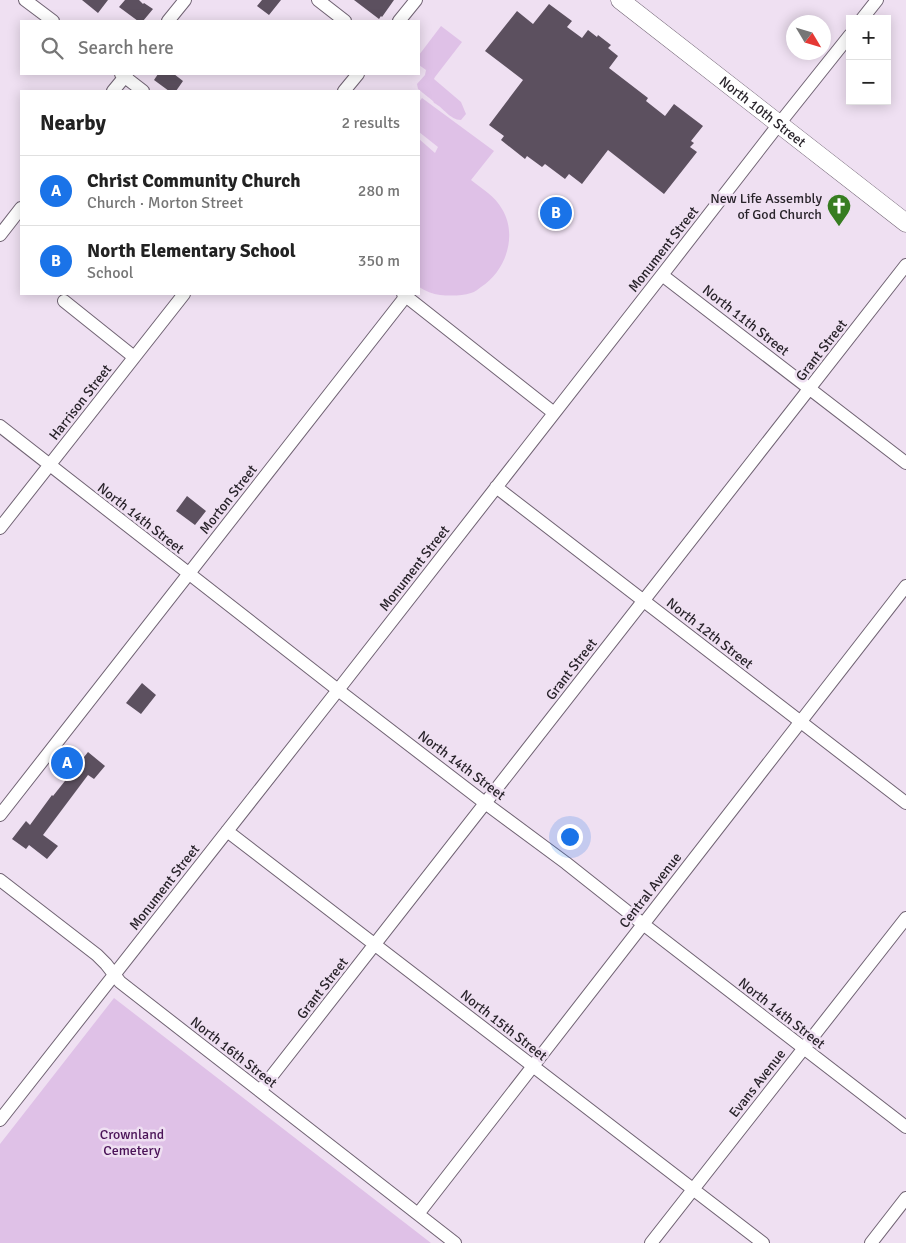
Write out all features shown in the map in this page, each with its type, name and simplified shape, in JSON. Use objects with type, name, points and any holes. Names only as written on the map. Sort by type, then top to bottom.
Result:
[{"type":"main road","name":"North 10th Street","points":[[620,0],[906,223]]},
{"type":"street","points":[[25,0],[52,20]]},
{"type":"street","points":[[169,20],[185,0]]},
{"type":"street","points":[[318,0],[344,20]]},
{"type":"street","points":[[400,20],[416,0]]},
{"type":"street","points":[[865,15],[878,0]]},
{"type":"street","name":"Monument Street","points":[[0,1120],[4,1106],[114,976],[846,39]]},
{"type":"street","points":[[114,90],[124,75],[142,90]]},
{"type":"street","points":[[345,90],[357,75]]},
{"type":"street","points":[[0,235],[20,209]]},
{"type":"street","name":"Grant Street","points":[[260,1091],[906,265]]},
{"type":"street","name":"North 11th Street","points":[[662,275],[906,463]]},
{"type":"street","name":"Harrison Street","points":[[0,528],[183,295]]},
{"type":"street","points":[[405,295],[554,413]]},
{"type":"street","name":"Morton Street","points":[[0,815],[405,295]]},
{"type":"street","points":[[64,301],[134,357]]},
{"type":"street","name":"North 14th Street","points":[[0,426],[338,690],[566,863],[906,1127]]},
{"type":"street","name":"North 12th Street","points":[[496,487],[906,802]]},
{"type":"street","name":"Central Avenue","points":[[418,1214],[906,586]]},
{"type":"street","name":"North 15th Street","points":[[227,831],[763,1243]]},
{"type":"street","name":"North 16th Street","points":[[0,880],[97,955],[120,982],[177,1028],[455,1243]]},
{"type":"street","name":"Evans Avenue","points":[[651,1243],[906,918]]},
{"type":"street","points":[[871,1243],[906,1198]]},
{"type":"green space","points":[[441,26],[462,42],[434,79],[461,102],[466,114],[461,120],[450,116],[418,89],[417,84],[425,75],[426,70],[420,66],[420,54]]},
{"type":"green space","points":[[422,98],[494,151],[471,180],[492,196],[507,219],[509,241],[507,252],[497,272],[490,280],[474,292],[467,294],[456,296],[440,295],[420,288],[420,140],[435,153],[438,147],[420,133],[420,101]]},
{"type":"green space","name":"Crownland Cemetery","points":[[114,998],[431,1243],[0,1243],[0,1144]]},
{"type":"building","points":[[82,0],[108,0],[98,13]]},
{"type":"building","points":[[125,0],[139,0],[153,9],[144,20],[137,20],[119,7]]},
{"type":"building","points":[[262,0],[281,0],[269,15],[257,6]]},
{"type":"building","points":[[354,0],[394,0],[379,19]]},
{"type":"building","points":[[549,4],[572,21],[567,27],[582,38],[588,30],[611,45],[608,48],[618,56],[609,68],[648,98],[646,101],[665,116],[674,104],[703,126],[691,141],[694,143],[690,147],[697,152],[664,194],[608,150],[582,184],[569,174],[565,179],[545,164],[542,167],[527,156],[525,159],[501,140],[504,136],[489,125],[523,80],[485,51],[517,11],[533,24]]},
{"type":"building","points":[[157,75],[175,75],[183,81],[177,90],[168,90],[154,80]]},
{"type":"building","points":[[187,496],[206,511],[195,525],[176,511]]},
{"type":"building","points":[[142,683],[156,695],[141,714],[126,703]]},
{"type":"building","points":[[88,752],[105,766],[94,779],[88,775],[43,835],[58,846],[47,859],[29,845],[26,849],[12,839],[26,821],[30,825]]},
{"type":"place","name":"North Elementary School","points":[[556,213]]},
{"type":"place","name":"New Life Assembly of God Church","points":[[839,227]]},
{"type":"place","name":"Christ Community Church","points":[[67,763]]}]
